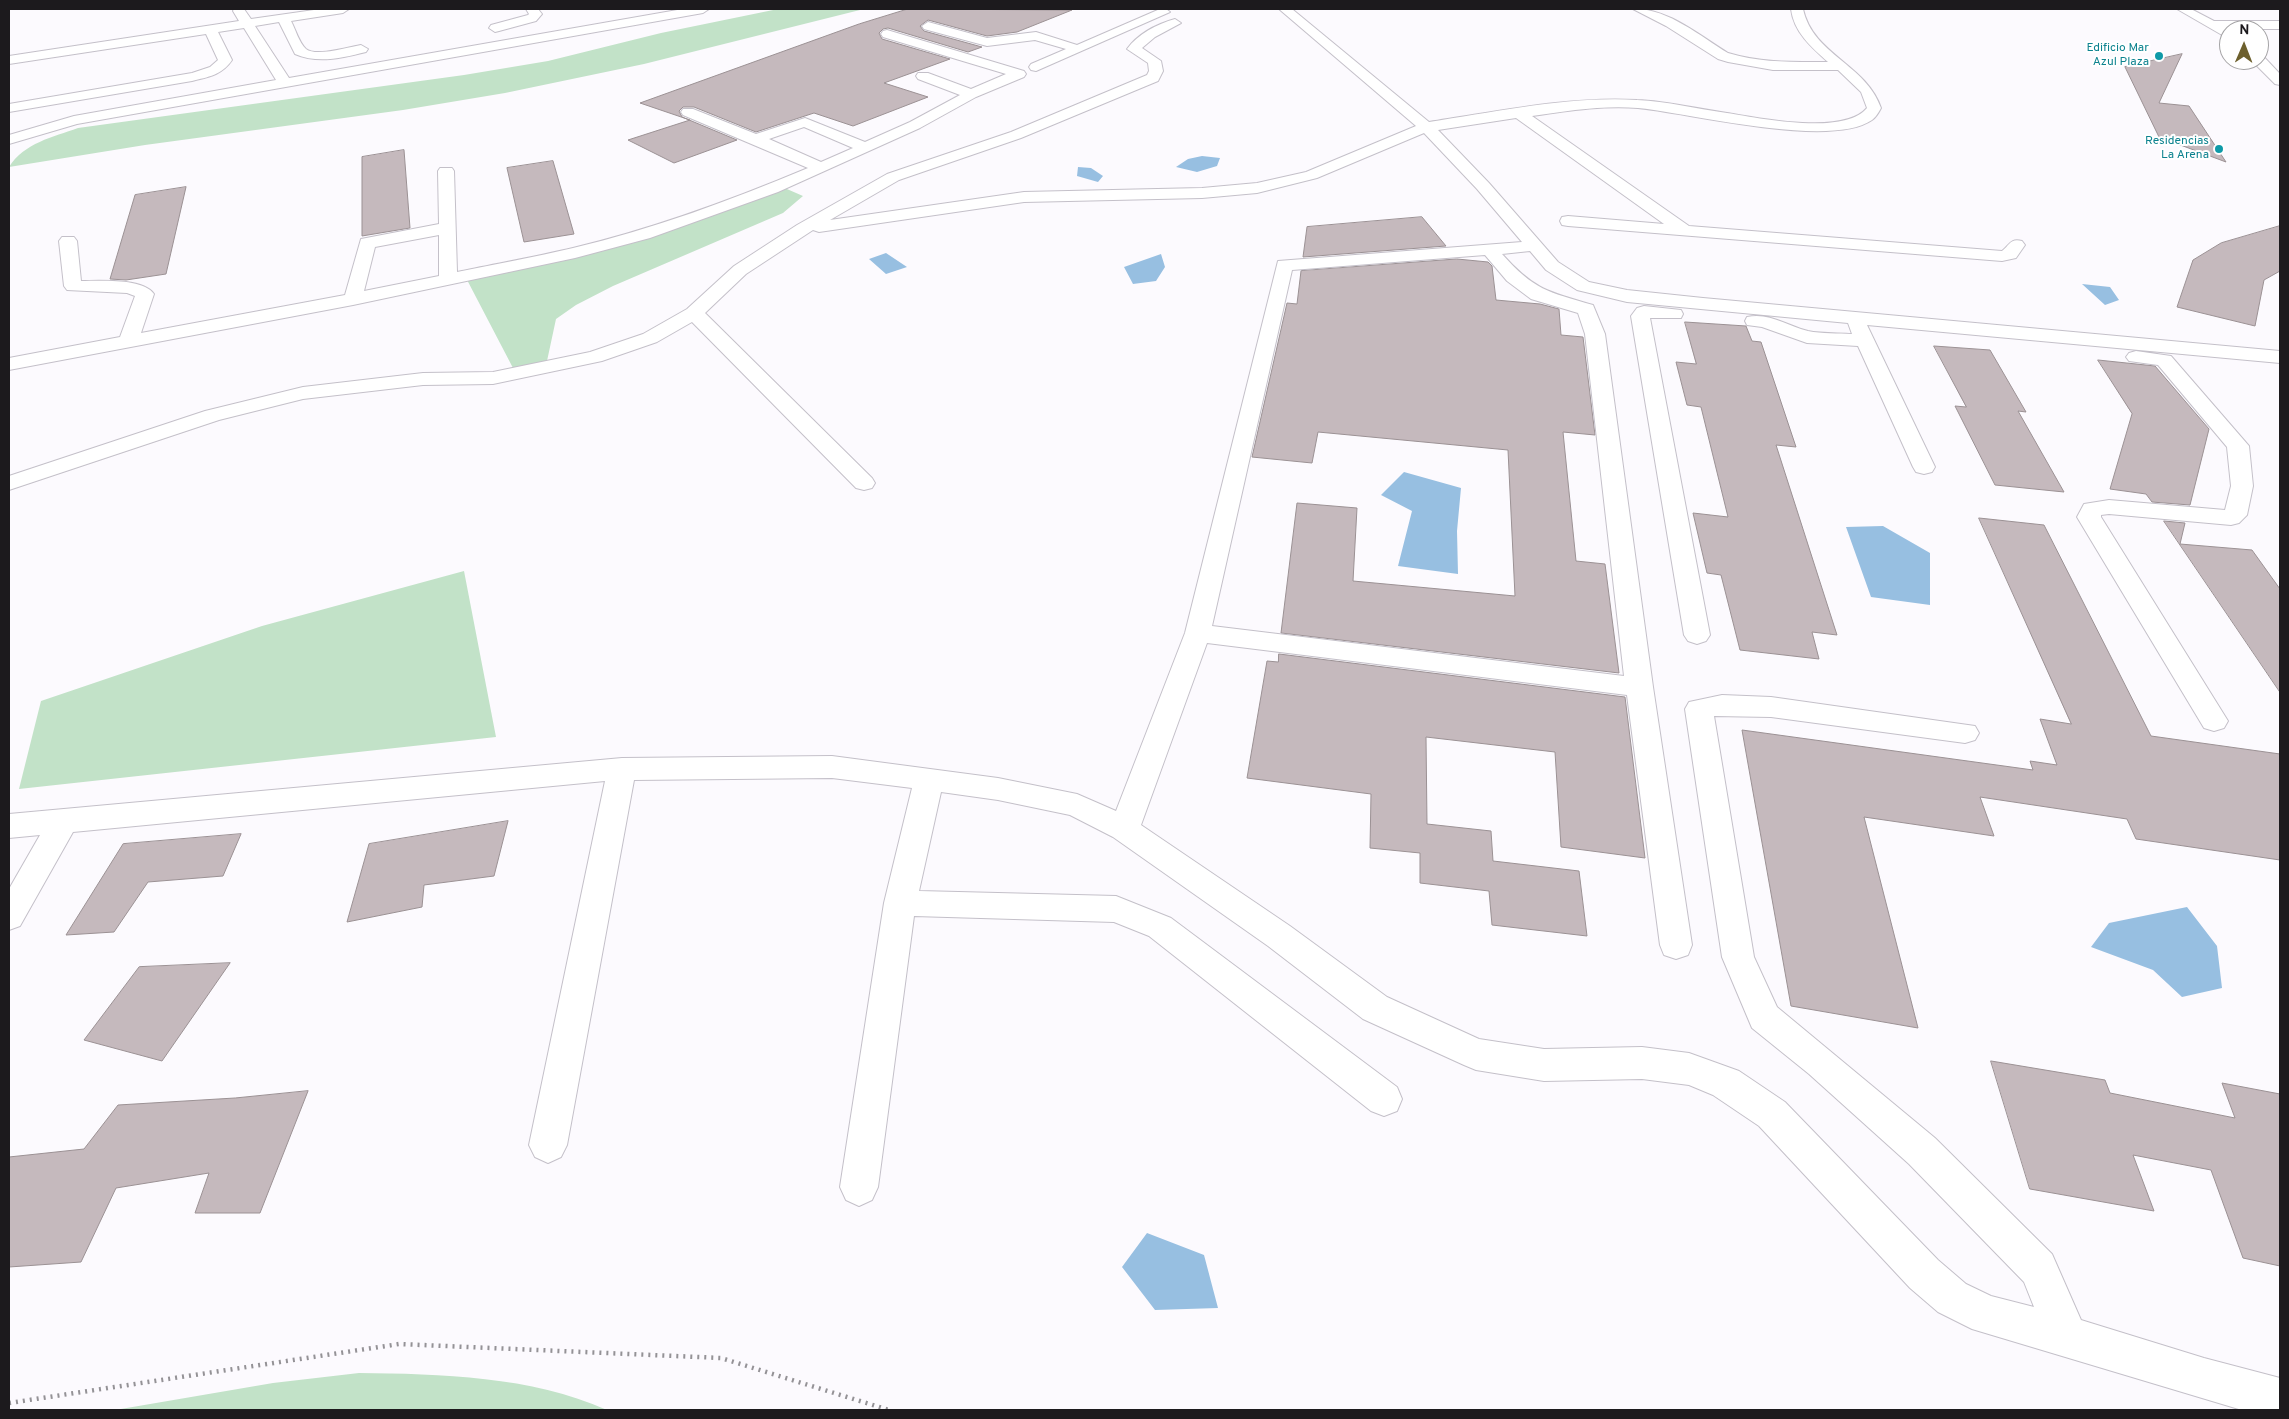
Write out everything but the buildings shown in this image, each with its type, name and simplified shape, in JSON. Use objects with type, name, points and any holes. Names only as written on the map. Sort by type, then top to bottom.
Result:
[{"type":"street","points":[[238,9],[281,77]]},
{"type":"street","points":[[9,60],[342,9]]},
{"type":"street","points":[[480,30],[528,20],[536,14],[532,9]]},
{"type":"street","points":[[9,120],[281,77],[648,11],[703,9]]},
{"type":"street","points":[[1286,9],[1426,127],[1484,186],[1533,246],[1552,266],[1583,286],[1627,296],[1854,318],[2164,360],[2238,446],[2242,486],[2235,515],[2231,518],[2109,507],[2092,509],[2089,517],[2214,721]]},
{"type":"street","points":[[1639,9],[1670,23],[1723,56],[1733,59],[1773,66],[1843,66]]},
{"type":"street","points":[[803,229],[1024,197],[1202,193],[1257,188],[1311,175],[1426,127],[1577,105],[1637,104],[1787,126],[1821,127],[1846,124],[1867,118],[1874,108],[1868,91],[1843,66],[1806,35],[1797,18],[1797,9]]},
{"type":"street","points":[[2182,9],[2219,28]]},
{"type":"street","points":[[2225,13],[2238,20]]},
{"type":"street","points":[[1036,67],[1078,49],[1174,16]]},
{"type":"street","points":[[9,482],[212,415],[303,393],[423,379],[493,378],[595,357],[650,338],[694,313],[740,270],[803,229],[892,177],[1016,134],[1153,78],[1156,71],[1154,61],[1134,49],[1174,16]]},
{"type":"street","points":[[1670,23],[1682,17]]},
{"type":"street","points":[[283,18],[300,51],[304,53],[327,54],[376,47]]},
{"type":"street","points":[[2215,25],[2219,25]]},
{"type":"street","points":[[928,26],[987,42],[1036,36],[1078,49]]},
{"type":"street","points":[[9,108],[212,71],[222,66],[225,60],[210,29]]},
{"type":"street","points":[[9,364],[353,299],[575,253],[644,234],[772,188],[820,168],[915,125],[971,94],[1019,74],[887,34]]},
{"type":"street","points":[[2269,70],[2280,81]]},
{"type":"street","points":[[923,76],[971,94]]},
{"type":"street","points":[[9,140],[74,120],[281,77]]},
{"type":"street","points":[[688,112],[756,139],[820,168]]},
{"type":"street","points":[[1518,113],[1684,229]]},
{"type":"street","points":[[756,139],[805,122],[864,147]]},
{"type":"street","points":[[446,171],[448,278]]},
{"type":"street","points":[[1568,221],[2002,256],[2010,254],[2016,246]]},
{"type":"street","points":[[353,299],[367,243],[447,228]]},
{"type":"street","points":[[68,241],[73,286],[130,288],[145,294],[130,340]]},
{"type":"street","points":[[1124,829],[1198,633],[1284,265],[1533,246]]},
{"type":"street","points":[[1489,249],[1513,277],[1538,295],[1586,310],[1595,334],[1639,688],[1676,945]]},
{"type":"street","points":[[694,313],[864,483]]},
{"type":"street","points":[[1698,635],[1640,313],[1766,322],[1807,337],[1865,341]]},
{"type":"street","points":[[1854,318],[1924,467]]},
{"type":"street","points":[[1908,338],[2031,341],[2280,356]]},
{"type":"street","points":[[1198,633],[1639,688]]},
{"type":"street","points":[[1965,732],[1771,707],[1722,705],[1699,709],[1738,957],[1764,1017],[1821,1063],[1922,1151],[2038,1268],[2067,1336]]},
{"type":"street","points":[[9,826],[622,769],[832,767],[998,789],[1077,806],[1124,829],[1278,936],[1375,1008],[1476,1054],[1544,1065],[1642,1063],[1689,1068],[1726,1083],[1772,1114],[1924,1274],[1952,1298],[1986,1315],[2067,1336],[2204,1379],[2280,1399]]},
{"type":"street","points":[[548,1145],[622,769]]},
{"type":"street","points":[[859,1187],[900,904],[929,780]]},
{"type":"street","points":[[9,917],[63,822]]},
{"type":"street","points":[[900,904],[1116,909],[1160,927],[1384,1099]]},
{"type":"path","points":[[9,1403],[399,1344],[721,1358],[889,1410]]},
{"type":"green space","points":[[778,9],[864,9],[644,64],[505,93],[403,110],[145,145],[9,167],[15,159],[31,146],[78,128],[464,75],[548,61],[661,33]]},
{"type":"green space","points":[[780,186],[803,196],[783,213],[613,286],[576,305],[556,319],[547,361],[513,368],[465,276],[594,246]]},
{"type":"green space","points":[[464,571],[496,737],[19,789],[41,701],[262,626]]},
{"type":"green space","points":[[359,1373],[422,1374],[485,1379],[548,1390],[607,1410],[115,1410],[273,1383]]},
{"type":"water","points":[[1202,156],[1220,158],[1217,166],[1197,172],[1176,167],[1188,159]]},
{"type":"water","points":[[1078,167],[1091,168],[1103,176],[1098,182],[1077,176]]},
{"type":"water","points":[[886,253],[907,267],[886,274],[869,259]]},
{"type":"water","points":[[1161,254],[1165,267],[1156,281],[1133,284],[1124,267]]},
{"type":"water","points":[[2082,284],[2110,287],[2119,300],[2105,305]]},
{"type":"water","points":[[1404,472],[1461,488],[1457,531],[1458,574],[1398,566],[1412,511],[1381,495]]},
{"type":"water","points":[[1883,526],[1930,553],[1930,605],[1871,597],[1846,527]]},
{"type":"water","points":[[2187,907],[2217,946],[2222,988],[2182,997],[2153,970],[2091,947],[2109,923]]},
{"type":"water","points":[[1147,1233],[1204,1255],[1218,1308],[1155,1310],[1122,1267]]},
{"type":"place","name":"Edificio Mar Azul Plaza","points":[[2159,56]]},
{"type":"place","name":"Residencias La Arena","points":[[2219,149]]}]
